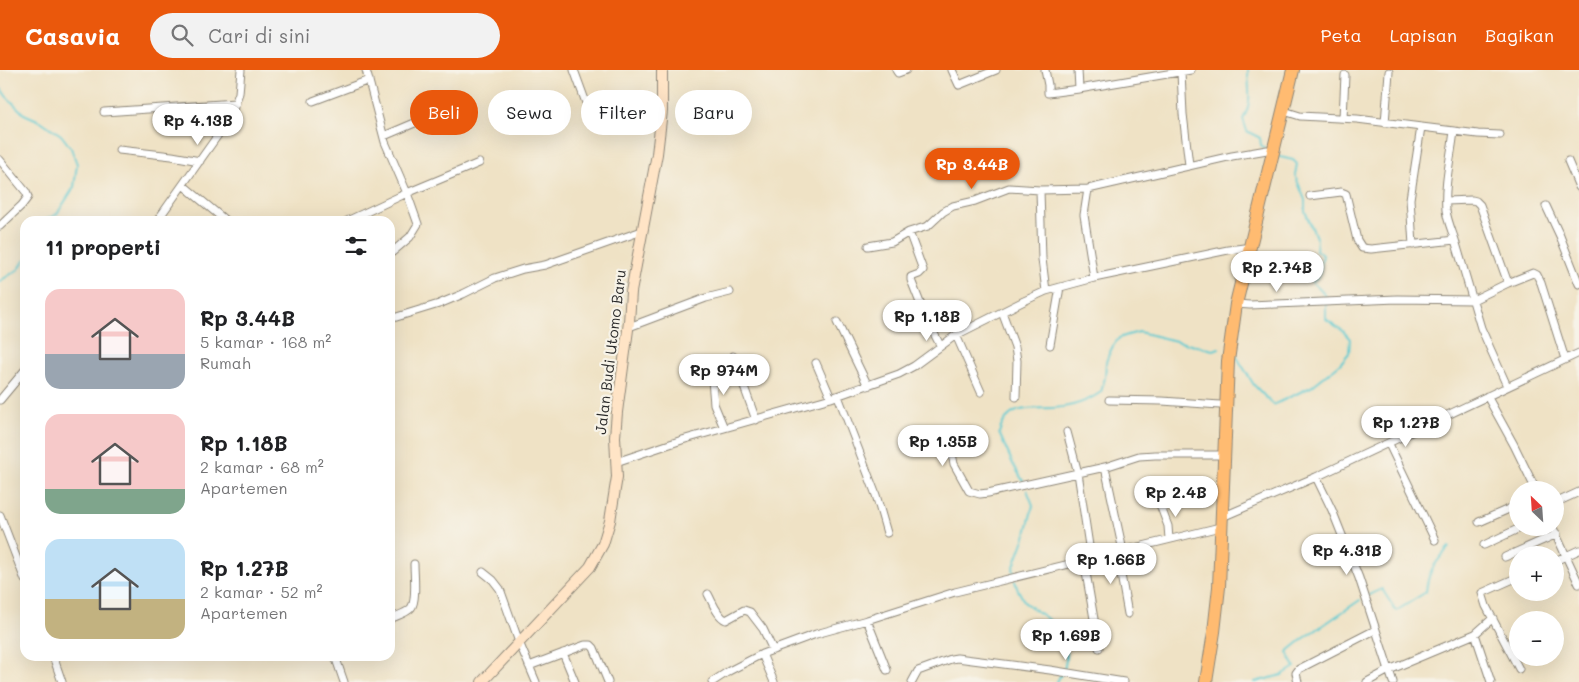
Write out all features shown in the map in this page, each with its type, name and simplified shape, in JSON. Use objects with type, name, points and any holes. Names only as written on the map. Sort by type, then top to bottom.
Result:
[{"type":"highway","points":[[1201,682],[1212,608],[1228,361],[1236,304],[1264,178],[1267,150],[1286,70]]},
{"type":"highway","points":[[1206,682],[1217,609],[1218,455],[1223,337],[1244,248],[1284,111],[1293,70]]},
{"type":"street","points":[[161,216],[230,118],[236,104],[241,70]]},
{"type":"street","points":[[366,70],[384,136],[418,224],[410,237],[395,250]]},
{"type":"street","points":[[574,70],[582,90]]},
{"type":"street","name":"Jalan Budi Utomo Baru","points":[[662,70],[662,90]]},
{"type":"street","points":[[896,70],[898,74],[906,70]]},
{"type":"street","points":[[952,70],[959,85],[996,70]]},
{"type":"street","points":[[1046,70],[1048,93],[1192,70]]},
{"type":"street","points":[[1078,70],[1079,89]]},
{"type":"street","points":[[1181,72],[1183,114],[1189,165]]},
{"type":"street","points":[[1385,123],[1389,72]]},
{"type":"street","points":[[1343,118],[1345,75]]},
{"type":"street","points":[[313,101],[369,80]]},
{"type":"street","points":[[104,112],[236,104]]},
{"type":"street","points":[[1284,111],[1300,116],[1343,118],[1500,135]]},
{"type":"street","points":[[384,136],[410,125]]},
{"type":"street","points":[[1413,245],[1410,199],[1421,127]]},
{"type":"street","points":[[1454,131],[1446,189],[1446,212],[1485,338],[1508,386]]},
{"type":"street","name":"Jalan Budi Utomo Baru","points":[[482,682],[579,580],[590,567],[603,544],[610,521],[617,476],[615,437],[631,292],[654,171],[659,135]]},
{"type":"street","points":[[119,150],[172,156],[200,162]]},
{"type":"street","points":[[868,246],[892,242],[910,232],[928,226],[943,212],[953,206],[975,201],[1009,188],[1040,190],[1088,189],[1189,165],[1267,150]]},
{"type":"street","points":[[0,160],[28,197],[0,226]]},
{"type":"street","points":[[1568,161],[1579,187]]},
{"type":"street","points":[[358,216],[478,163]]},
{"type":"street","points":[[183,185],[220,216]]},
{"type":"street","points":[[1088,189],[1084,215],[1094,278]]},
{"type":"street","points":[[1040,190],[1042,260],[1046,291]]},
{"type":"street","points":[[1310,196],[1341,192],[1346,194],[1357,240],[1362,248],[1371,249],[1455,240]]},
{"type":"street","points":[[1446,201],[1472,200],[1480,205],[1508,284]]},
{"type":"street","points":[[1546,206],[1564,244],[1579,284]]},
{"type":"street","points":[[395,317],[439,304],[495,278],[546,265],[642,230]]},
{"type":"street","points":[[910,232],[923,270],[911,277],[911,280],[926,318],[940,345]]},
{"type":"street","points":[[616,462],[682,440],[834,397],[899,374],[914,366],[956,335],[1046,291],[1094,278],[1244,248]]},
{"type":"street","points":[[1236,304],[1397,299],[1473,300],[1531,274],[1537,275],[1564,359]]},
{"type":"street","points":[[1050,345],[1060,287]]},
{"type":"street","points":[[628,327],[706,298],[730,292]]},
{"type":"street","points":[[1002,312],[1015,347],[1017,361],[1016,396]]},
{"type":"street","points":[[837,322],[868,386]]},
{"type":"street","points":[[956,335],[981,392]]},
{"type":"street","points":[[712,682],[729,670],[801,638],[867,620],[935,598],[1169,539],[1219,522],[1389,444],[1579,353]]},
{"type":"street","points":[[733,356],[756,420]]},
{"type":"street","points":[[816,363],[834,397],[876,495],[887,533]]},
{"type":"street","points":[[711,368],[714,404],[724,428]]},
{"type":"street","points":[[0,400],[20,376]]},
{"type":"street","points":[[1487,396],[1532,481]]},
{"type":"street","points":[[1110,400],[1220,405]]},
{"type":"street","points":[[948,432],[954,464],[969,491],[980,494],[1105,467],[1147,455],[1218,455]]},
{"type":"street","points":[[1067,432],[1078,473],[1098,648]]},
{"type":"street","points":[[1389,444],[1435,540]]},
{"type":"street","points":[[1105,467],[1120,552],[1128,614]]},
{"type":"street","points":[[1316,478],[1332,510],[1359,578],[1393,682]]},
{"type":"street","points":[[1564,499],[1579,492]]},
{"type":"street","points":[[1159,502],[1168,526],[1169,539]]},
{"type":"street","points":[[1478,522],[1509,509]]},
{"type":"street","points":[[0,515],[20,567]]},
{"type":"street","points":[[1484,545],[1509,533]]},
{"type":"street","points":[[1506,557],[1546,536]]},
{"type":"street","points":[[1557,536],[1579,584]]},
{"type":"street","points":[[1566,556],[1579,550]]},
{"type":"street","points":[[395,616],[412,607],[414,599],[414,564]]},
{"type":"street","points":[[483,572],[500,589],[536,682]]},
{"type":"street","points":[[1509,581],[1482,592],[1486,606],[1519,670]]},
{"type":"street","points":[[708,594],[720,616],[726,620],[744,610],[750,612],[773,650]]},
{"type":"street","points":[[1367,682],[1389,670],[1475,634],[1493,618]]},
{"type":"street","points":[[867,620],[887,670]]},
{"type":"street","points":[[1298,682],[1296,673],[1299,669],[1375,630]]},
{"type":"street","points":[[1475,634],[1488,681]]},
{"type":"street","points":[[529,666],[586,645],[592,646],[608,682]]},
{"type":"street","points":[[563,654],[575,682]]},
{"type":"street","points":[[762,654],[774,682]]},
{"type":"street","points":[[912,682],[918,671],[958,658],[1124,682]]},
{"type":"street","points":[[55,661],[62,682]]},
{"type":"street","points":[[337,661],[344,682]]},
{"type":"waterway","points":[[1248,70],[1249,101],[1243,119],[1247,131],[1260,138],[1261,145],[1264,148]]},
{"type":"waterway","points":[[0,87],[24,114],[42,122],[61,135],[71,148],[77,164],[74,187],[57,214],[53,216]]},
{"type":"waterway","points":[[1276,156],[1293,160],[1297,164],[1295,175],[1305,200],[1305,211],[1317,240],[1316,250],[1323,255],[1319,276],[1312,282],[1322,292],[1326,300]]},
{"type":"waterway","points":[[0,281],[20,267]]},
{"type":"waterway","points":[[1235,354],[1254,385],[1273,405],[1311,387],[1340,364],[1349,353],[1350,339],[1343,331],[1326,319],[1326,304]]},
{"type":"waterway","points":[[1023,481],[999,433],[1003,424],[1008,417],[1020,410],[1072,405],[1090,399],[1101,392],[1105,378],[1106,362],[1119,338],[1139,332],[1213,350],[1219,348]]},
{"type":"waterway","points":[[1015,576],[1013,569],[1026,534],[1033,505],[1027,490]]},
{"type":"waterway","points":[[1369,595],[1382,589],[1396,611],[1426,592],[1431,572],[1449,547]]},
{"type":"waterway","points":[[1015,581],[1025,603],[1062,629],[1066,636],[1064,670]]},
{"type":"waterway","points":[[1255,682],[1282,675],[1295,667],[1287,652],[1360,600]]},
{"type":"waterway","points":[[1057,682],[1061,674]]}]
